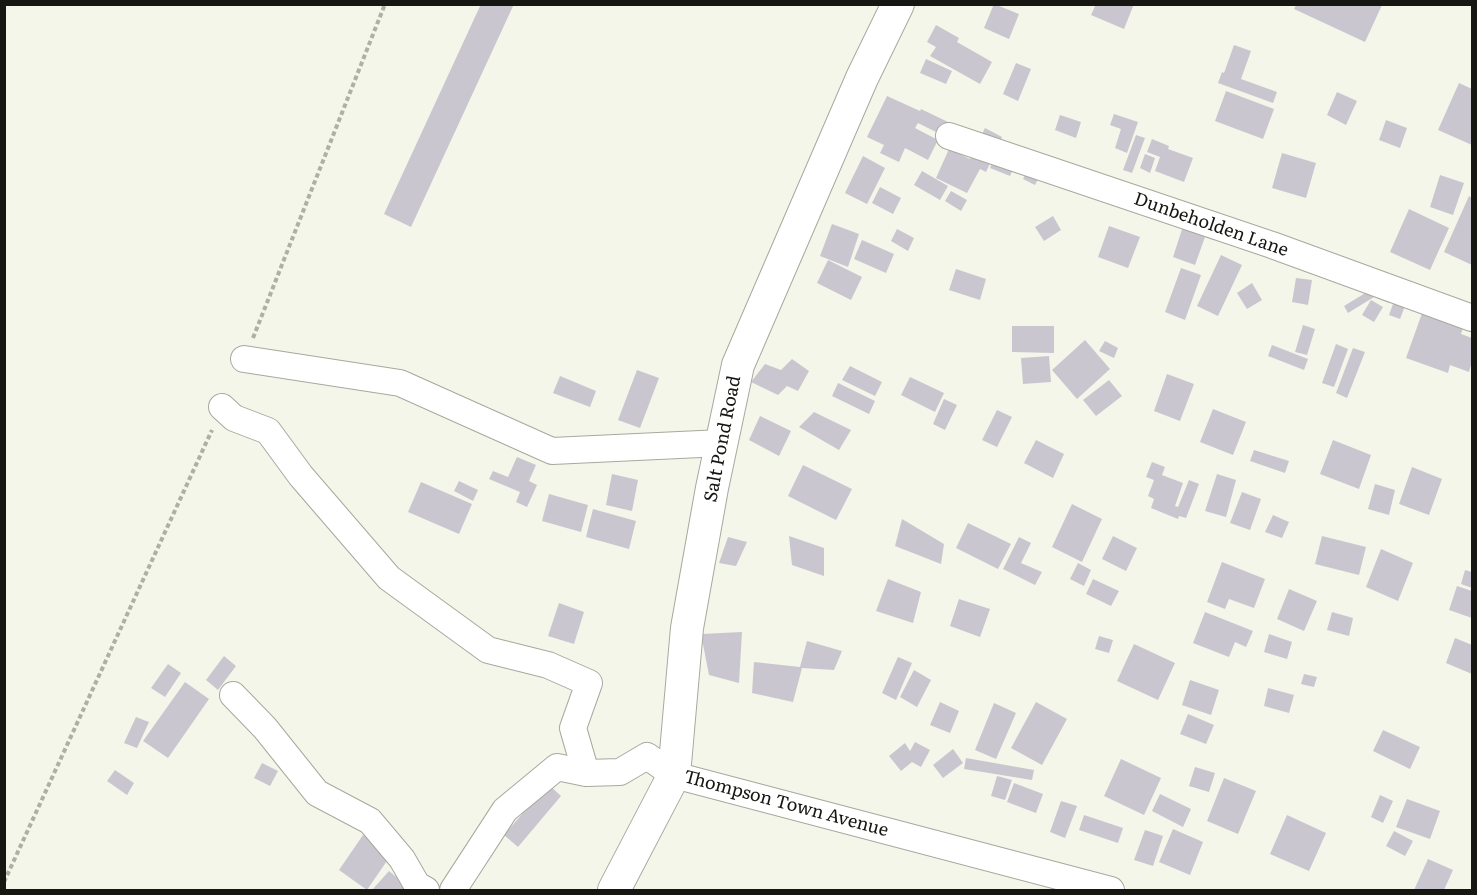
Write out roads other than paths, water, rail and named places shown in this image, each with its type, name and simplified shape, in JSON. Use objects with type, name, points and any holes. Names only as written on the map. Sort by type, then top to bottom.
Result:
[{"type":"street","name":"Salt Pond Road","points":[[614,891],[674,775],[687,628],[738,365],[862,78],[898,4]]},
{"type":"street","name":"Dunbeholden Lane","points":[[949,136],[1272,245],[1473,318]]},
{"type":"street","points":[[244,359],[400,383],[552,451],[722,443]]},
{"type":"street","points":[[222,407],[234,418],[268,431],[301,476],[389,579],[488,650],[548,665],[589,683],[573,728],[586,773]]},
{"type":"street","points":[[233,695],[265,728],[317,793],[370,821],[402,859],[417,885],[426,891]]},
{"type":"street","name":"Thompson Town Avenue","points":[[453,891],[505,810],[557,767],[586,773],[620,772],[647,756],[674,775],[1111,891]]}]
